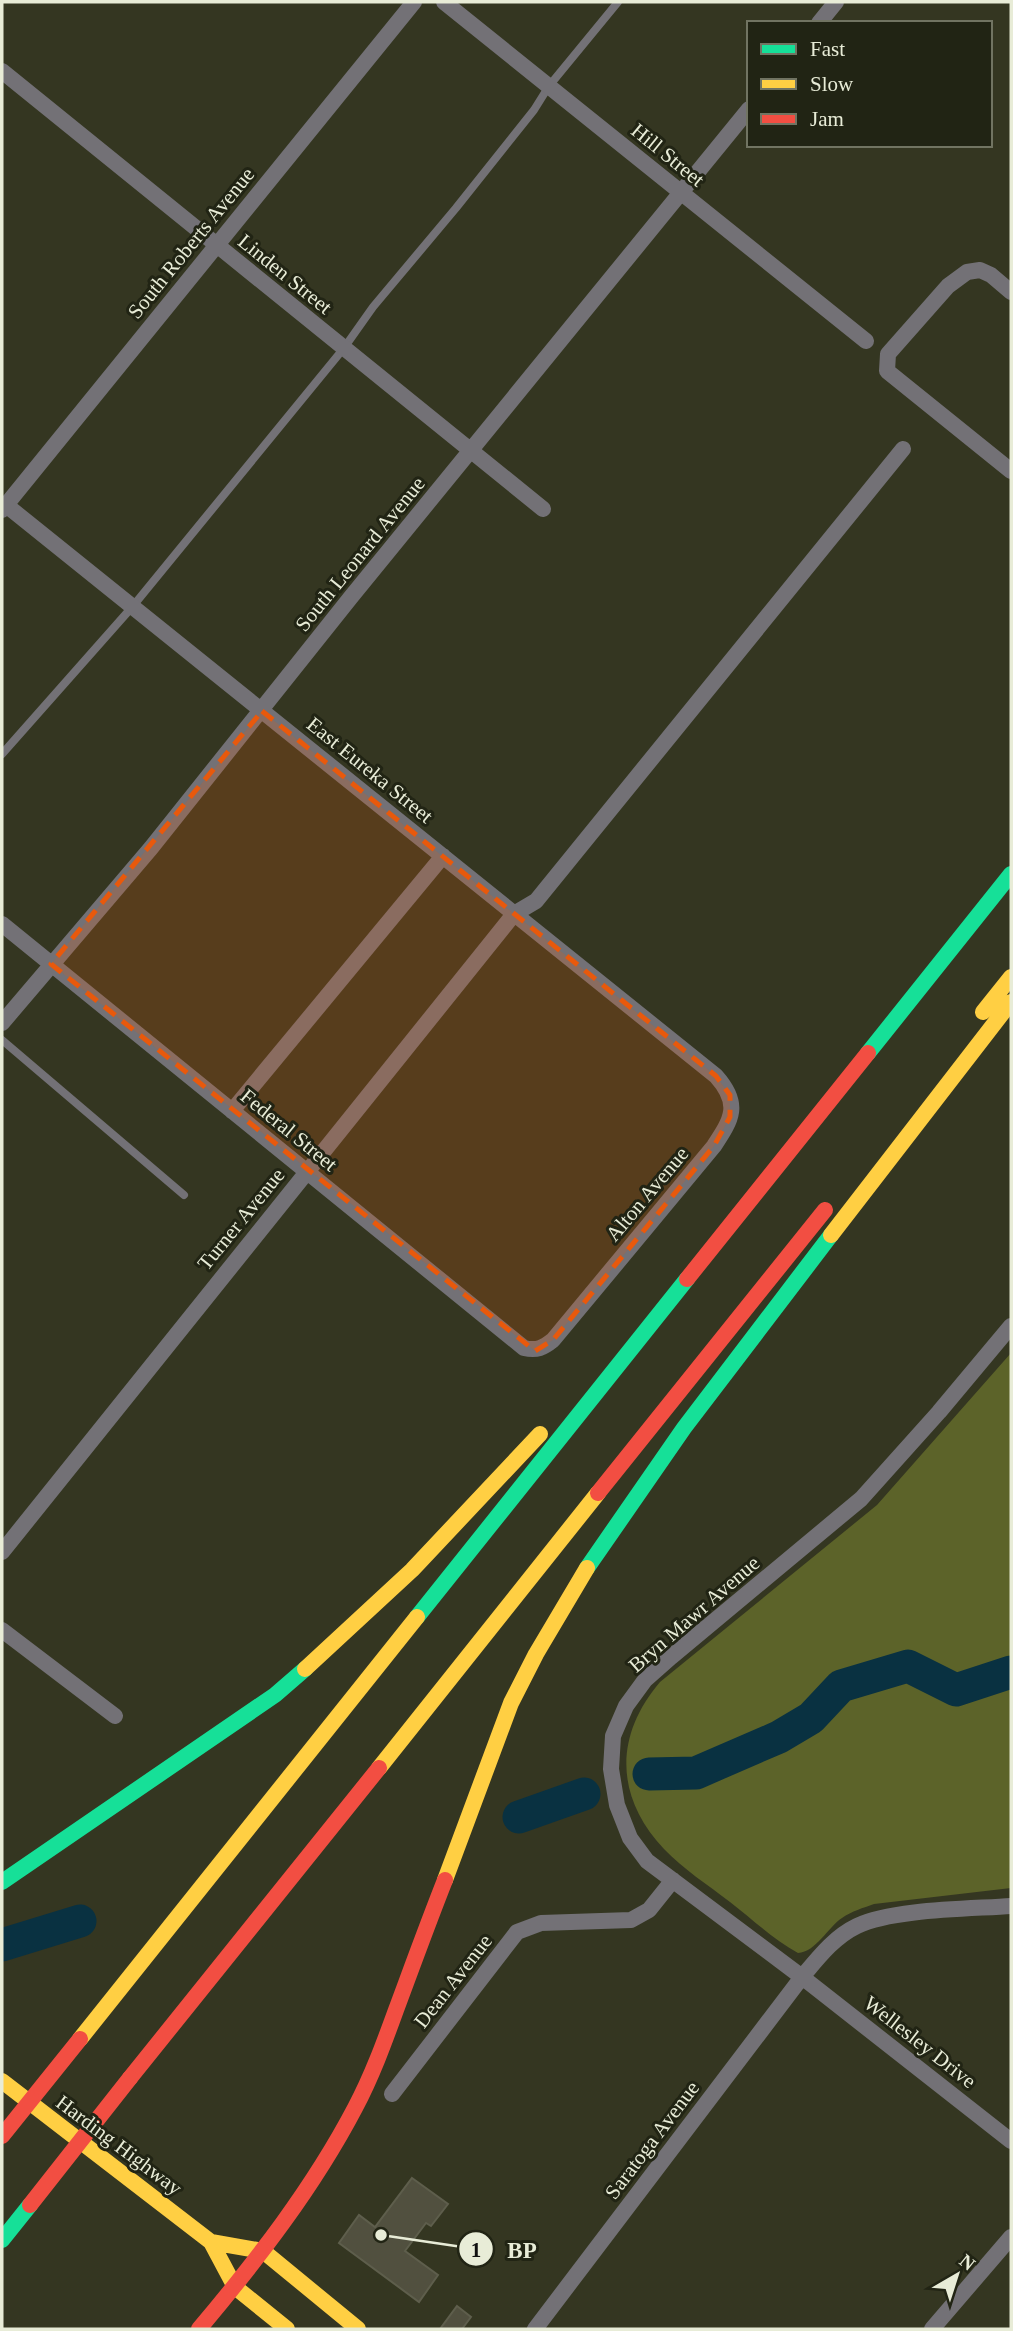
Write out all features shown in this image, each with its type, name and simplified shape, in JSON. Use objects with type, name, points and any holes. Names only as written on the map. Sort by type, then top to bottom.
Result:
[{"type":"main road","points":[[2,2136],[1011,874]]},
{"type":"main road","points":[[976,1020],[1011,977]]},
{"type":"main road","points":[[200,2329],[284,2225],[356,2108],[373,2071],[511,1703],[552,1623],[605,1537],[664,1453],[1011,1002]]},
{"type":"main road","points":[[617,1341],[800,1114],[856,1057],[867,1053]]},
{"type":"main road","points":[[2,2240],[837,1195]]},
{"type":"main road","points":[[2,1882],[275,1695],[413,1567],[549,1423]]},
{"type":"main road","name":"Harding Highway","points":[[2,2081],[211,2242],[235,2287],[287,2329]]},
{"type":"main road","name":"Harding Highway","points":[[211,2242],[263,2251],[358,2329]]},
{"type":"street","name":"South Roberts Avenue","points":[[4,507],[414,2]]},
{"type":"street","name":"Hill Street","points":[[444,2],[866,341]]},
{"type":"street","points":[[821,21],[836,2]]},
{"type":"street","name":"Linden Street","points":[[2,71],[543,509]]},
{"type":"street","name":"South Leonard Avenue","points":[[2,1023],[151,848],[747,111]]},
{"type":"street","points":[[1011,292],[991,275],[980,270],[967,272],[948,286],[888,354],[887,371],[1011,471]]},
{"type":"street","name":"Turner Avenue","points":[[2,1552],[514,914],[537,901],[903,449]]},
{"type":"street","name":"East Eureka Street","points":[[4,507],[133,606],[707,1069]]},
{"type":"street","points":[[232,1111],[443,856]]},
{"type":"street","name":"Federal Street","points":[[2,924],[524,1348],[535,1351],[553,1340]]},
{"type":"street","name":"Alton Avenue","points":[[553,1340],[714,1146],[726,1127],[733,1107],[730,1095],[724,1085],[707,1069]]},
{"type":"street","name":"Bryn Mawr Avenue","points":[[802,1977],[647,1861],[630,1838],[617,1805],[611,1769],[613,1736],[626,1706],[645,1680],[861,1499],[1011,1326]]},
{"type":"street","points":[[2,1630],[115,1716]]},
{"type":"street","name":"Dean Avenue","points":[[392,2094],[517,1932],[541,1923],[631,1920],[649,1910],[673,1880]]},
{"type":"street","name":"Saratoga Avenue","points":[[535,2329],[802,1977],[831,1944],[858,1925],[898,1915],[1011,1906]]},
{"type":"street","name":"Wellesley Drive","points":[[802,1977],[1011,2141]]},
{"type":"street","points":[[932,2329],[1011,2237]]},
{"type":"lane","points":[[2,754],[133,606],[344,348],[373,307],[456,208],[534,110],[549,86],[618,2]]},
{"type":"lane","points":[[2,1040],[184,1195]]},
{"type":"highlighted area","points":[[262,711],[716,1076],[730,1095],[730,1117],[714,1146],[553,1340],[535,1351],[51,964]]},
{"type":"green space","points":[[1011,1353],[1011,1888],[874,1904],[846,1916],[810,1948],[798,1953],[772,1936],[679,1863],[648,1829],[636,1809],[626,1766],[634,1724],[660,1682],[877,1505]]},
{"type":"building","points":[[412,2178],[448,2204],[431,2226],[426,2223],[405,2251],[438,2275],[419,2302],[339,2243],[359,2215],[375,2227]]},
{"type":"building","points":[[457,2306],[471,2317],[462,2329],[440,2329]]},
{"type":"waterway","points":[[649,1774],[696,1773],[779,1737],[811,1718],[841,1686],[908,1666],[956,1690],[1011,1672]]},
{"type":"waterway","points":[[519,1817],[584,1794]]},
{"type":"waterway","points":[[2,1945],[80,1921]]},
{"type":"traffic: fast","points":[[868,1053],[1011,874]]},
{"type":"traffic: fast","points":[[587,1568],[684,1428],[831,1235]]},
{"type":"traffic: fast","points":[[417,1617],[687,1279]]},
{"type":"traffic: fast","points":[[2,1882],[275,1695],[305,1669]]},
{"type":"traffic: fast","points":[[2,2240],[30,2205]]},
{"type":"traffic: slow","points":[[983,1012],[1011,977]]},
{"type":"traffic: slow","points":[[831,1235],[1011,1002]]},
{"type":"traffic: slow","points":[[305,1669],[412,1570],[540,1434]]},
{"type":"traffic: slow","points":[[379,1768],[598,1493]]},
{"type":"traffic: slow","points":[[445,1880],[511,1703],[536,1654],[587,1568]]},
{"type":"traffic: slow","points":[[80,2039],[417,1617]]},
{"type":"traffic: slow","points":[[2,2081],[211,2242],[235,2287],[287,2329]]},
{"type":"traffic: slow","points":[[211,2242],[263,2251],[358,2329]]},
{"type":"traffic: jam","points":[[687,1279],[868,1053]]},
{"type":"traffic: jam","points":[[598,1493],[825,1210]]},
{"type":"traffic: jam","points":[[130,2078],[379,1768]]},
{"type":"traffic: jam","points":[[199,2329],[283,2223],[339,2138],[367,2084],[445,1880]]},
{"type":"traffic: jam","points":[[2,2136],[80,2039]]},
{"type":"traffic: jam","points":[[30,2205],[130,2078]]},
{"type":"place","name":"BP","points":[[381,2235]]}]
